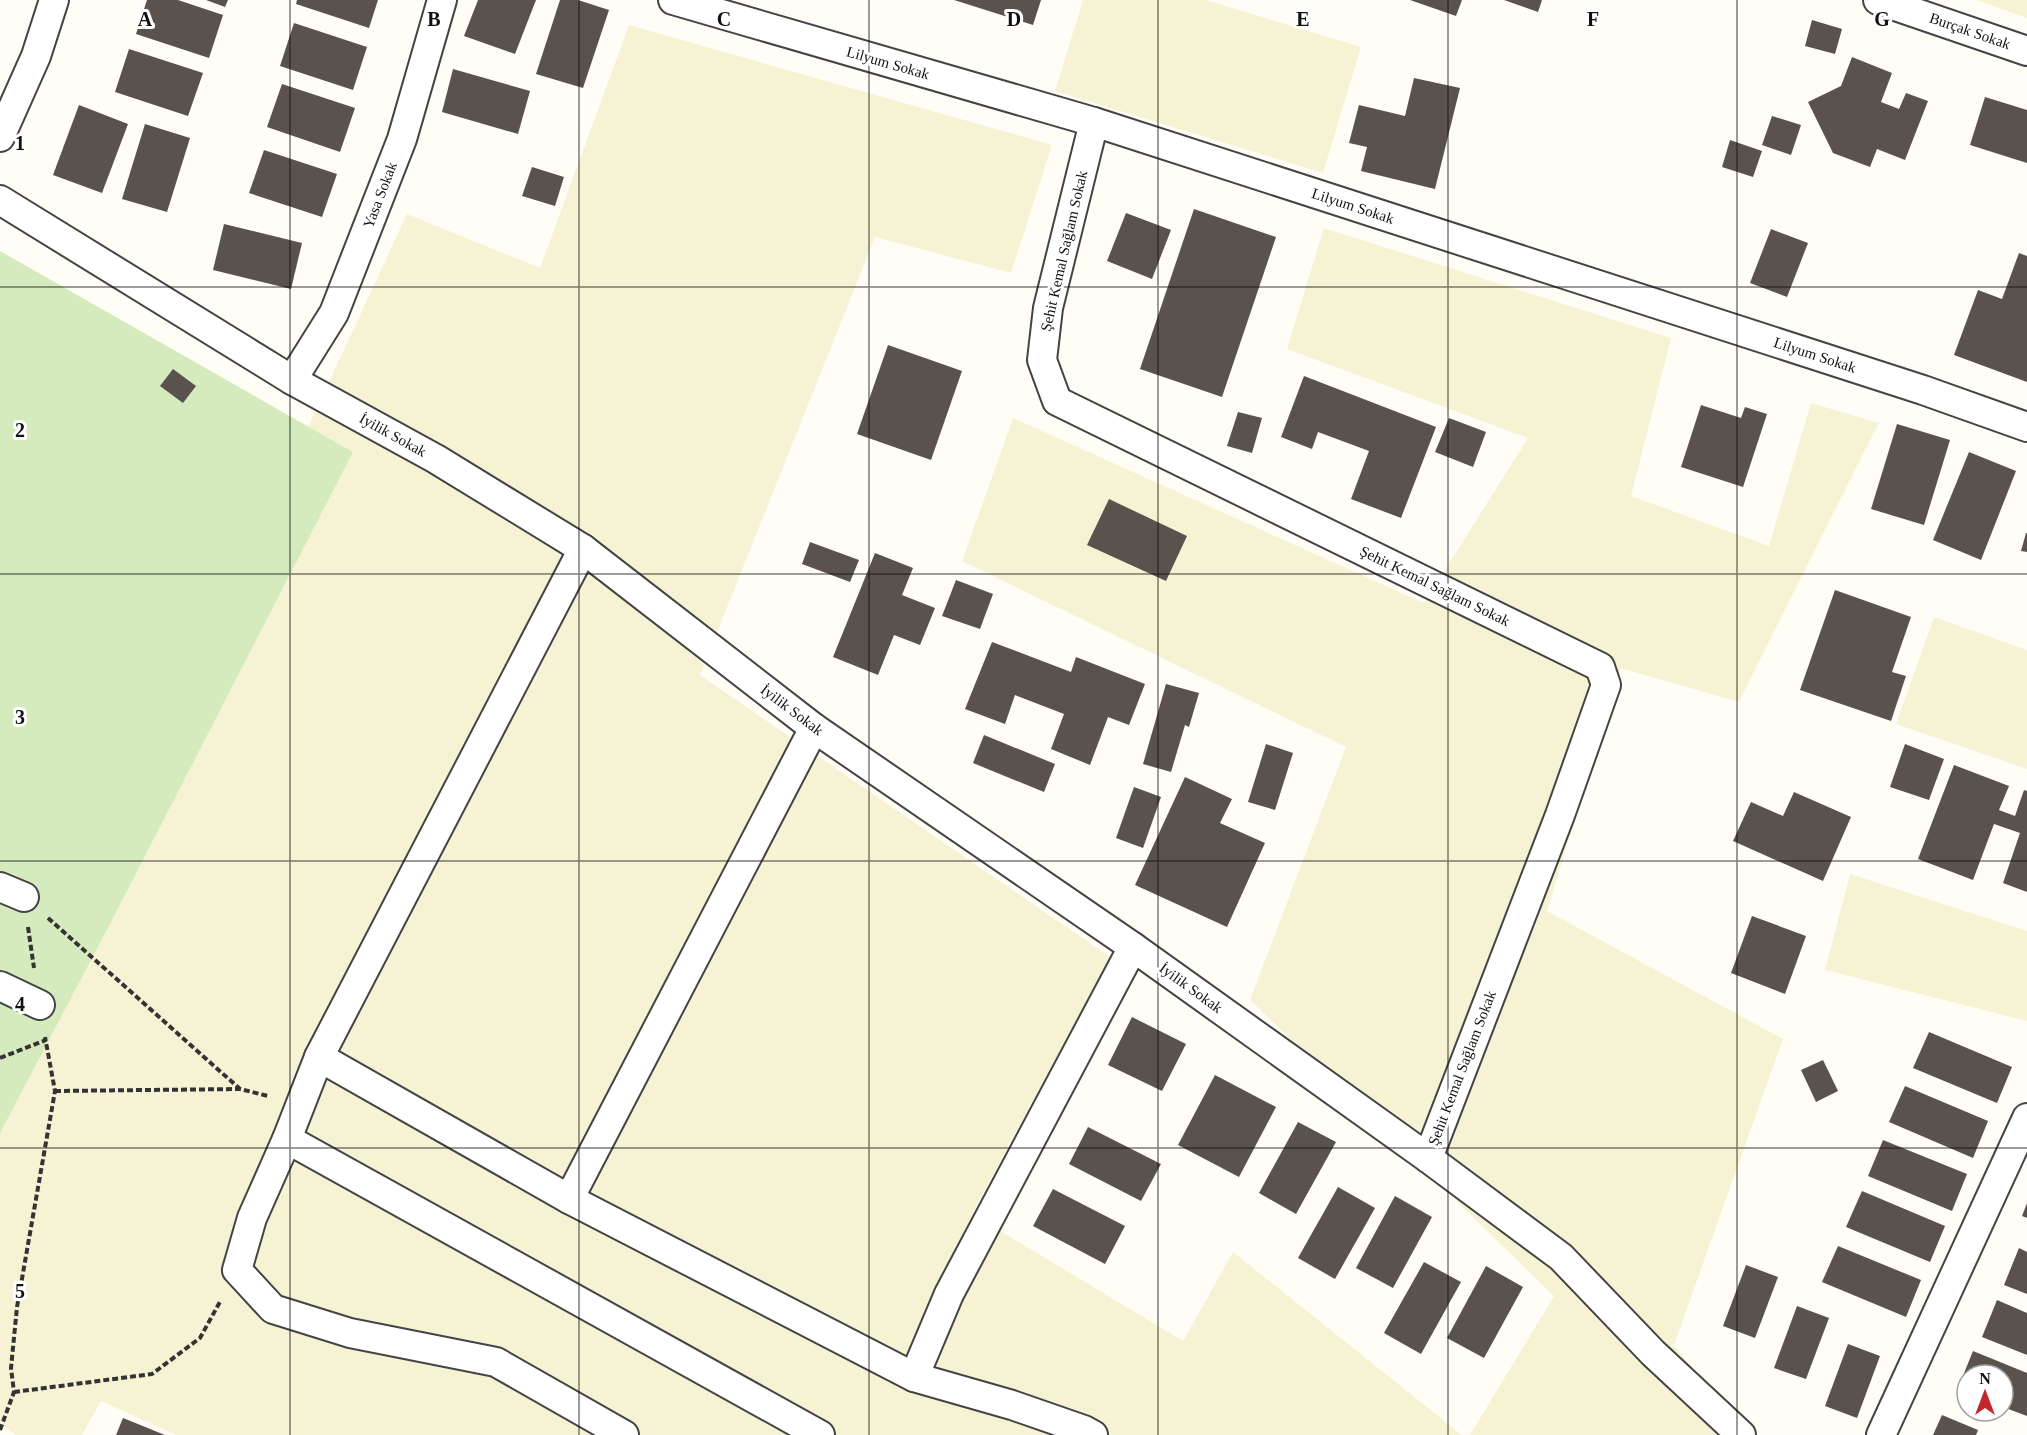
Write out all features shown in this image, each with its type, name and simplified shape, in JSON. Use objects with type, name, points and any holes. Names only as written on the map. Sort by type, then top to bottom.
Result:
[{"type":"street","points":[[0,137],[36,56],[54,0]]},
{"type":"street","name":"Yasa Sokak","points":[[292,380],[334,313],[402,139],[442,0]]},
{"type":"street","name":"Lilyum Sokak","points":[[673,0],[1094,122],[1923,390],[2027,428]]},
{"type":"street","name":"Burçak Sokak","points":[[1878,0],[2027,51]]},
{"type":"street","name":"Şehit Kemal Sağlam Sokak","points":[[1094,122],[1048,308],[1042,360],[1058,401],[1600,667],[1606,685],[1560,815],[1428,1158]]},
{"type":"street","name":"İyilik Sokak","points":[[0,200],[292,380],[436,459],[583,549],[814,728],[1133,946],[1428,1158],[1561,1257],[1653,1353],[1741,1435]]},
{"type":"street","points":[[583,549],[319,1057],[287,1139],[252,1218],[237,1270],[273,1309],[350,1333],[496,1362],[624,1435]]},
{"type":"street","points":[[569,1199],[814,728]]},
{"type":"street","points":[[914,1377],[949,1294],[1133,946]]},
{"type":"street","points":[[0,986],[40,1005]]},
{"type":"street","points":[[319,1057],[569,1199],[914,1377],[1012,1405],[1093,1435]]},
{"type":"street","points":[[1881,1435],[2027,1118]]},
{"type":"street","points":[[287,1139],[820,1435]]},
{"type":"path","points":[[0,1430],[14,1392],[11,1368],[17,1307],[55,1091],[40,1005],[12,892]]},
{"type":"path","points":[[12,892],[240,1089]]},
{"type":"path","points":[[0,1058],[46,1040]]},
{"type":"path","points":[[55,1091],[240,1089],[301,1104]]},
{"type":"path","points":[[14,1392],[152,1374],[200,1338],[237,1270]]},
{"type":"shaded area","points":[[1083,0],[1206,0],[1361,47],[1323,173],[1055,91]]},
{"type":"shaded area","points":[[1976,0],[2027,0],[2027,18]]},
{"type":"shaded area","points":[[629,25],[1052,145],[1011,273],[875,237],[700,675],[1110,957],[972,1214],[1183,1341],[1233,1252],[1462,1435],[176,1435],[101,1401],[82,1435],[16,1435],[0,1423],[0,1130],[352,452],[308,427],[407,214],[540,268]]},
{"type":"shaded area","points":[[1324,228],[1671,338],[1631,496],[1769,546],[1811,403],[1879,423],[1739,702],[1621,668],[1547,911],[1783,1039],[1674,1345],[1743,1435],[1470,1435],[1554,1296],[1250,1000],[1346,747],[962,561],[1013,418],[1424,603],[1528,438],[1287,349]]},
{"type":"shaded area","points":[[1934,617],[2027,650],[2027,769],[1896,724]]},
{"type":"shaded area","points":[[1850,874],[2027,931],[2027,1021],[1825,970]]},
{"type":"green space","points":[[0,251],[353,452],[0,1133]]},
{"type":"building","points":[[147,0],[178,0],[223,15],[209,58],[136,34]]},
{"type":"building","points":[[206,0],[228,0],[225,7]]},
{"type":"building","points":[[297,0],[378,0],[369,28],[296,4]]},
{"type":"building","points":[[478,0],[536,0],[515,54],[464,36]]},
{"type":"building","points":[[560,0],[578,0],[609,10],[583,88],[536,74]]},
{"type":"building","points":[[954,0],[1041,0],[1033,25]]},
{"type":"building","points":[[1410,0],[1462,0],[1456,16]]},
{"type":"building","points":[[1504,0],[1542,0],[1538,12]]},
{"type":"building","points":[[1812,20],[1842,29],[1835,54],[1805,46]]},
{"type":"building","points":[[294,23],[367,47],[353,90],[280,66]]},
{"type":"building","points":[[129,49],[203,73],[188,116],[115,92]]},
{"type":"building","points":[[1852,57],[1892,73],[1881,102],[1899,109],[1906,93],[1928,101],[1905,160],[1877,149],[1870,167],[1833,153],[1808,102],[1841,86]]},
{"type":"building","points":[[453,69],[530,91],[518,134],[442,112]]},
{"type":"building","points":[[1414,78],[1460,88],[1435,189],[1361,171],[1367,147],[1349,143],[1359,105],[1405,116]]},
{"type":"building","points":[[282,84],[355,108],[340,152],[267,127]]},
{"type":"building","points":[[1985,97],[2027,110],[2027,163],[1970,145]]},
{"type":"building","points":[[79,105],[128,124],[102,193],[53,175]]},
{"type":"building","points":[[1772,116],[1801,125],[1791,155],[1762,145]]},
{"type":"building","points":[[145,124],[190,138],[167,212],[122,199]]},
{"type":"building","points":[[1730,140],[1762,151],[1753,177],[1722,167]]},
{"type":"building","points":[[264,150],[337,174],[322,217],[249,193]]},
{"type":"building","points":[[532,167],[564,177],[555,206],[522,196]]},
{"type":"building","points":[[1194,209],[1276,237],[1222,397],[1140,369]]},
{"type":"building","points":[[1126,213],[1171,230],[1152,279],[1107,261]]},
{"type":"building","points":[[224,224],[302,243],[291,289],[213,270]]},
{"type":"building","points":[[1771,229],[1808,243],[1787,297],[1750,283]]},
{"type":"building","points":[[2019,253],[2027,256],[2027,382],[1954,355],[1978,290],[2002,299]]},
{"type":"building","points":[[888,345],[962,371],[931,460],[857,434]]},
{"type":"building","points":[[173,369],[196,386],[183,403],[160,386]]},
{"type":"building","points":[[1304,376],[1436,427],[1401,518],[1351,499],[1369,451],[1318,432],[1312,449],[1281,437]]},
{"type":"building","points":[[1701,405],[1741,418],[1745,407],[1767,414],[1743,487],[1681,467]]},
{"type":"building","points":[[1238,412],[1262,418],[1252,453],[1227,446]]},
{"type":"building","points":[[1449,418],[1486,432],[1473,467],[1435,452]]},
{"type":"building","points":[[1897,424],[1950,440],[1924,525],[1871,509]]},
{"type":"building","points":[[1969,452],[2016,471],[1981,560],[1933,540]]},
{"type":"building","points":[[1109,499],[1187,536],[1166,581],[1087,545]]},
{"type":"building","points":[[2027,533],[2027,552],[2021,551]]},
{"type":"building","points":[[810,542],[859,560],[850,582],[802,564]]},
{"type":"building","points":[[875,553],[913,568],[902,595],[935,608],[920,645],[894,635],[878,675],[833,657]]},
{"type":"building","points":[[956,580],[993,594],[980,629],[942,616]]},
{"type":"building","points":[[1835,590],[1911,617],[1892,672],[1906,676],[1891,721],[1800,690]]},
{"type":"building","points":[[992,642],[1071,672],[1076,657],[1145,684],[1129,725],[1108,717],[1090,765],[1051,749],[1064,714],[1015,695],[1005,724],[965,709]]},
{"type":"building","points":[[1166,684],[1199,693],[1189,727],[1185,725],[1171,772],[1143,764]]},
{"type":"building","points":[[984,735],[1055,764],[1044,792],[973,763]]},
{"type":"building","points":[[1266,744],[1293,753],[1275,810],[1248,802]]},
{"type":"building","points":[[1905,744],[1944,759],[1929,800],[1890,787]]},
{"type":"building","points":[[1954,765],[2009,786],[1999,810],[2015,816],[2024,790],[2027,791],[2027,892],[2003,883],[2020,833],[1994,824],[1973,880],[1918,859]]},
{"type":"building","points":[[1185,777],[1232,799],[1220,823],[1265,843],[1227,927],[1135,885]]},
{"type":"building","points":[[1134,787],[1161,797],[1143,848],[1116,838]]},
{"type":"building","points":[[1794,792],[1851,817],[1823,881],[1733,841],[1751,802],[1783,816]]},
{"type":"building","points":[[1752,916],[1806,936],[1785,994],[1731,973]]},
{"type":"building","points":[[1132,1017],[1186,1044],[1162,1091],[1108,1065]]},
{"type":"building","points":[[1929,1032],[2012,1067],[1997,1103],[1913,1068]]},
{"type":"building","points":[[1823,1060],[1838,1091],[1816,1102],[1801,1070]]},
{"type":"building","points":[[1215,1075],[1276,1107],[1239,1177],[1178,1145]]},
{"type":"building","points":[[1905,1086],[1988,1121],[1973,1158],[1889,1122]]},
{"type":"building","points":[[1298,1122],[1336,1142],[1296,1214],[1259,1193]]},
{"type":"building","points":[[1088,1127],[1161,1164],[1141,1201],[1069,1164]]},
{"type":"building","points":[[1883,1140],[1967,1174],[1952,1211],[1868,1176]]},
{"type":"building","points":[[1338,1187],[1375,1208],[1335,1279],[1298,1258]]},
{"type":"building","points":[[1053,1189],[1125,1226],[1105,1264],[1033,1226]]},
{"type":"building","points":[[1862,1191],[1945,1226],[1930,1262],[1846,1227]]},
{"type":"building","points":[[1395,1196],[1432,1217],[1393,1288],[1356,1268]]},
{"type":"building","points":[[2027,1203],[2027,1218],[2022,1216]]},
{"type":"building","points":[[1838,1246],[1921,1280],[1906,1317],[1822,1282]]},
{"type":"building","points":[[2019,1248],[2027,1252],[2027,1294],[2004,1285]]},
{"type":"building","points":[[1424,1262],[1461,1282],[1421,1354],[1384,1333]]},
{"type":"building","points":[[1746,1265],[1778,1277],[1755,1338],[1723,1326]]},
{"type":"building","points":[[1486,1266],[1523,1287],[1484,1358],[1447,1338]]},
{"type":"building","points":[[1997,1300],[2027,1313],[2027,1355],[1982,1337]]},
{"type":"building","points":[[1797,1306],[1829,1318],[1806,1379],[1774,1368]]},
{"type":"building","points":[[1848,1344],[1880,1356],[1857,1418],[1825,1406]]},
{"type":"building","points":[[1973,1351],[2002,1363],[1968,1363]]},
{"type":"building","points":[[2015,1368],[2027,1373],[2027,1416],[2015,1412]]},
{"type":"building","points":[[1942,1415],[1955,1420],[1955,1423],[1961,1423],[1978,1430],[1976,1435],[1933,1435]]},
{"type":"building","points":[[123,1418],[165,1435],[116,1435]]}]
